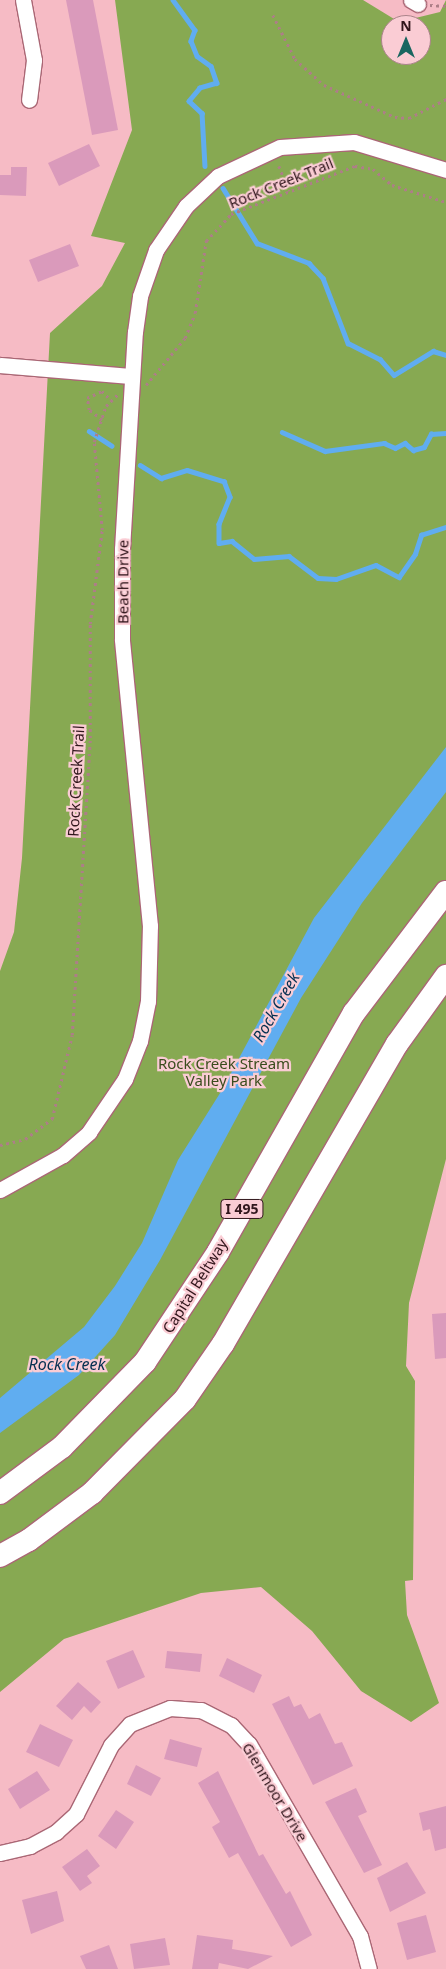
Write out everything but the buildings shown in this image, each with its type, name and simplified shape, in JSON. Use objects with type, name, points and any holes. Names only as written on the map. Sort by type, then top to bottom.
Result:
[{"type":"highway","name":"Capital Beltway","points":[[0,1493],[62,1447],[151,1354],[218,1252],[354,1013],[446,892]]},
{"type":"highway","points":[[0,1556],[29,1540],[92,1493],[184,1399],[227,1336],[397,1044],[446,976]]},
{"type":"street","points":[[23,0],[34,60],[29,100]]},
{"type":"street","name":"Beach Drive","points":[[0,1190],[63,1155],[88,1132],[126,1079],[140,1041],[148,1001],[149,907],[122,639],[140,296],[156,250],[186,206],[236,164],[280,147],[329,140],[380,147],[446,170]]},
{"type":"street","points":[[0,365],[135,382]]},
{"type":"street","name":"Glenmoor Drive","points":[[0,1853],[38,1841],[76,1814],[111,1745],[130,1724],[170,1708],[201,1710],[231,1725],[249,1744],[360,1936],[369,1969]]},
{"type":"path","points":[[273,14],[295,59],[324,85],[394,116],[409,118],[446,100]]},
{"type":"path","points":[[279,166],[290,191]]},
{"type":"path","name":"Rock Creek Trail","points":[[135,382],[153,380],[185,338],[194,312],[206,241],[232,214],[335,172],[366,166],[392,185],[446,202]]},
{"type":"path","points":[[102,420],[89,410],[86,398],[102,391],[110,399],[122,393]]},
{"type":"path","name":"Rock Creek Trail","points":[[0,1145],[25,1139],[52,1119],[72,1034],[90,738],[90,624],[102,530],[94,442],[110,399]]},
{"type":"green space","name":"Rock Creek Stream Valley Park","points":[[115,0],[363,0],[388,15],[381,15],[381,65],[431,65],[431,15],[428,15],[440,12],[446,0],[446,1159],[409,1303],[406,1366],[415,1381],[413,1580],[405,1581],[407,1615],[439,1703],[411,1722],[361,1691],[312,1631],[261,1587],[201,1593],[64,1639],[0,1692],[0,971],[14,932],[22,858],[50,333],[102,286],[125,243],[91,236],[132,130]]},
{"type":"water","name":"Rock Creek","points":[[446,747],[446,792],[362,903],[301,998],[160,1260],[115,1335],[79,1375],[0,1433],[0,1398],[84,1327],[115,1286],[142,1243],[178,1160],[222,1090],[314,918]]},
{"type":"waterway","points":[[173,0],[195,30],[191,41],[197,56],[211,66],[217,83],[200,88],[189,101],[202,113],[205,166]]},
{"type":"waterway","points":[[223,188],[257,243],[309,263],[323,278],[348,343],[380,359],[394,375],[433,351],[446,355]]},
{"type":"waterway","points":[[89,431],[112,446]]},
{"type":"waterway","points":[[282,432],[325,451],[384,443],[395,448],[405,443],[413,450],[424,447],[431,434],[446,433]]},
{"type":"waterway","points":[[140,465],[161,478],[187,470],[224,481],[230,497],[219,524],[219,543],[232,541],[254,559],[289,556],[318,578],[336,579],[376,565],[399,577],[415,554],[421,535],[446,527]]}]
